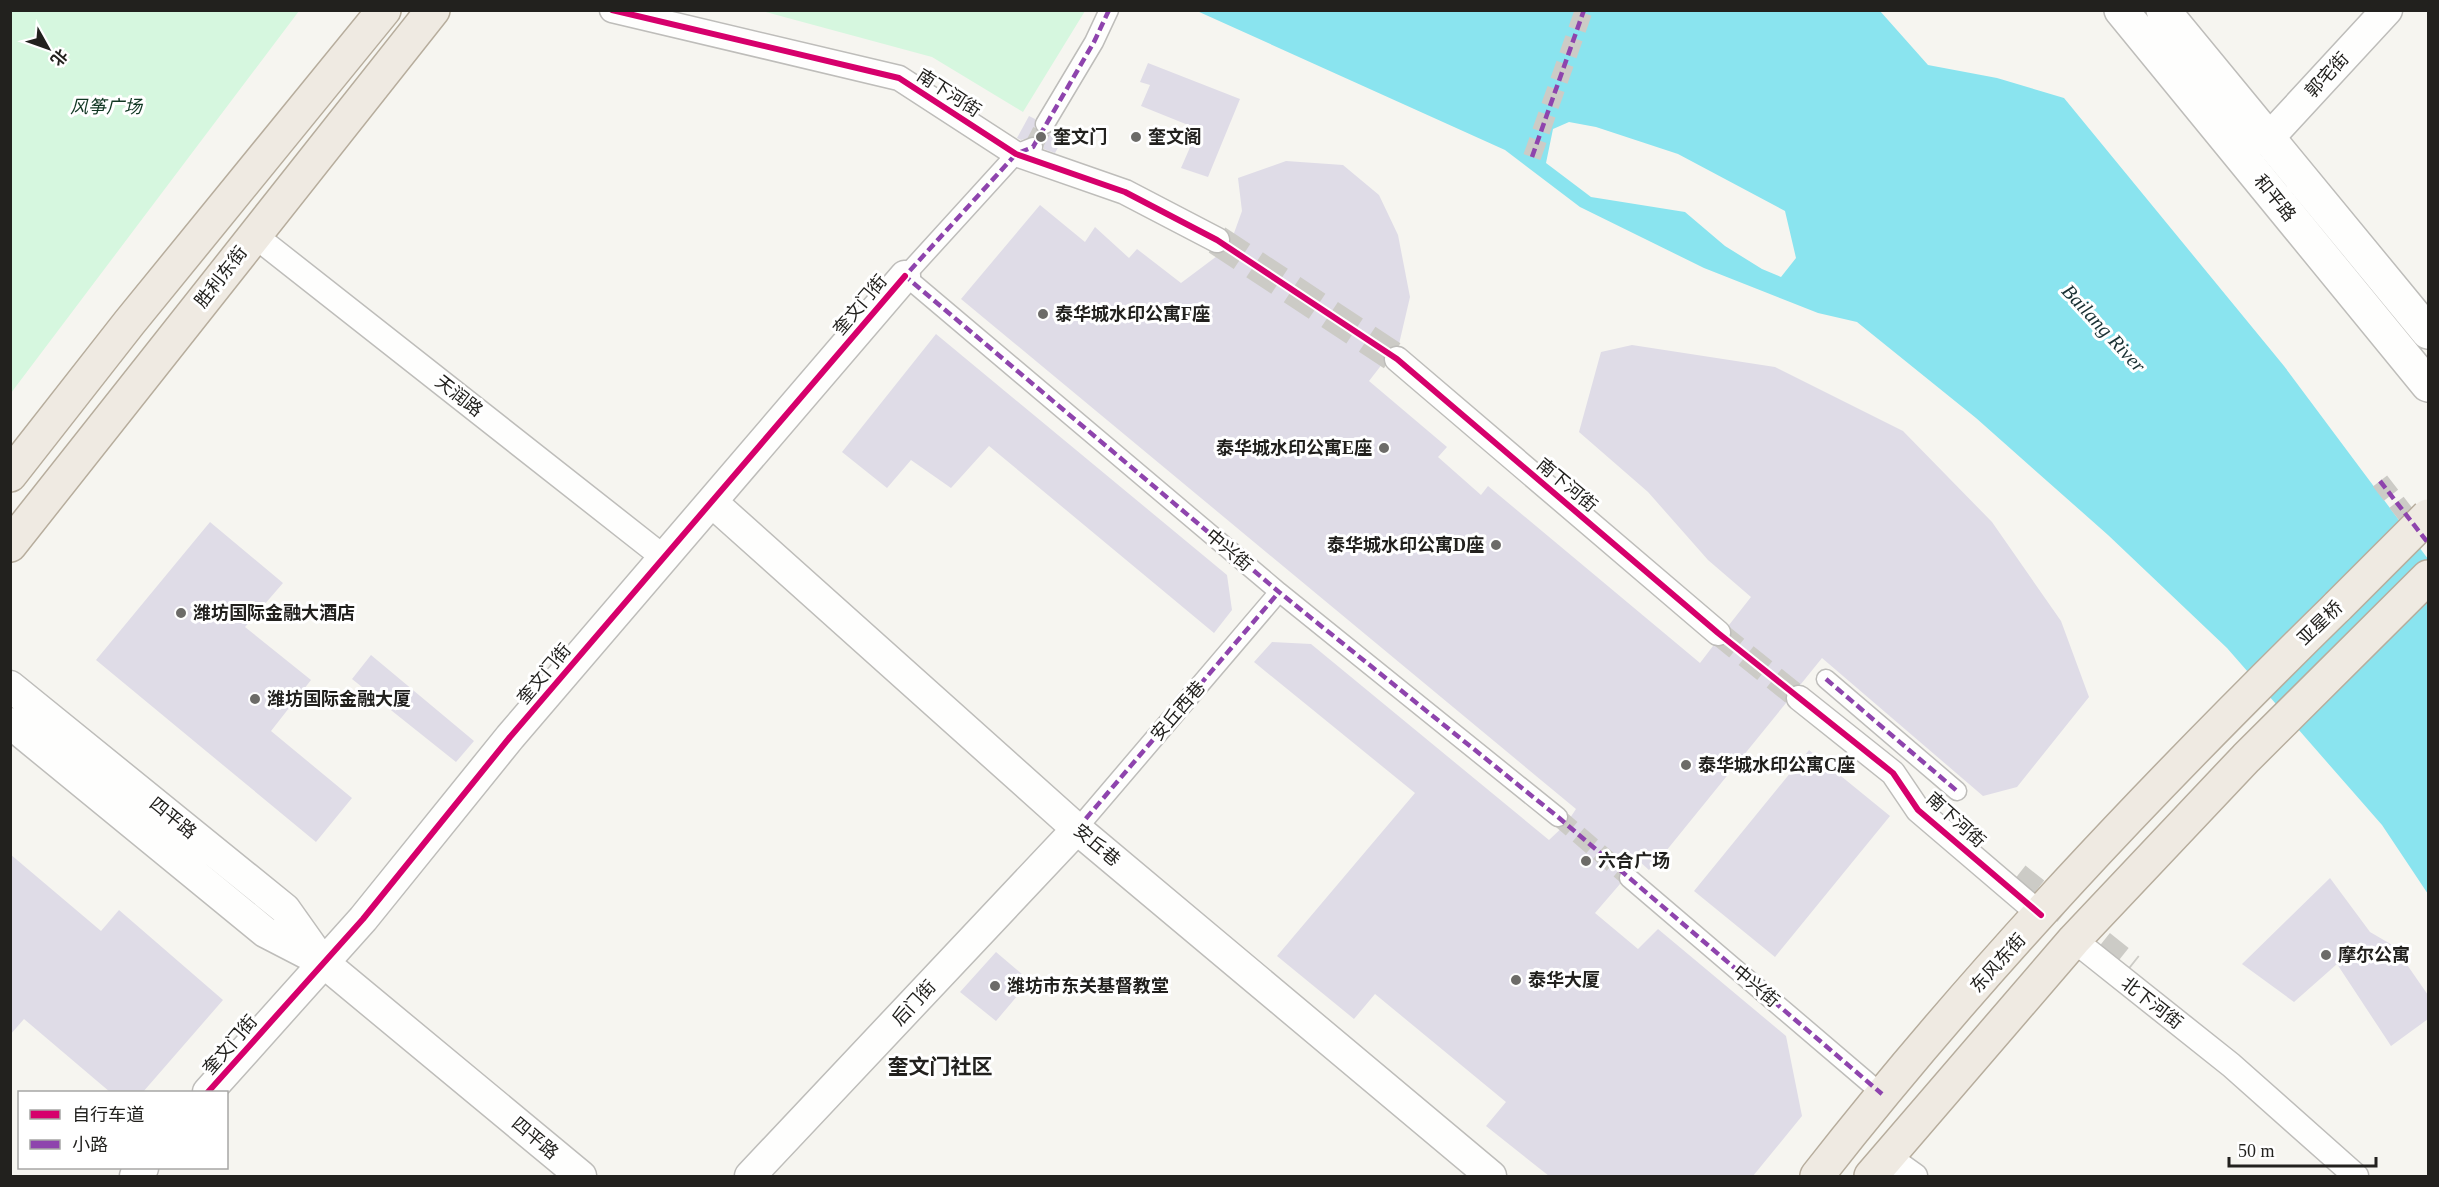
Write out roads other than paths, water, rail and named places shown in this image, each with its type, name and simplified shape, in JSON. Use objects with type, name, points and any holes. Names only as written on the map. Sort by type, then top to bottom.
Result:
[{"type":"main road","points":[[10,475],[129,323],[384,10]]},
{"type":"main road","name":"和平路","points":[[2121,10],[2428,385]]},
{"type":"main road","name":"和平路","points":[[2163,10],[2428,332]]},
{"type":"main road","name":"胜利东街","points":[[10,545],[254,235],[439,11]]},
{"type":"main road","name":"亚星桥","points":[[2212,730],[2428,516]]},
{"type":"main road","points":[[1879,1166],[2074,940],[2246,759],[2428,577]]},
{"type":"main road","name":"东风东街","points":[[1817,1176],[1882,1094],[2041,915],[2212,730]]},
{"type":"street","name":"南下河街","points":[[612,10],[899,78],[1024,150],[1125,192],[1217,240]]},
{"type":"street","points":[[1045,124],[1094,42],[1109,10]]},
{"type":"street","name":"郭宅街","points":[[2268,140],[2387,10]]},
{"type":"street","name":"奎文门街","points":[[209,1091],[363,919],[510,737],[663,557],[713,503],[904,276],[1024,150]]},
{"type":"street","name":"天润路","points":[[254,235],[663,557]]},
{"type":"street","name":"中兴街","points":[[904,276],[1279,592],[1558,817]]},
{"type":"street","name":"南下河街","points":[[1397,359],[1718,633]]},
{"type":"street","name":"安丘巷","points":[[713,503],[1077,829],[1491,1176]]},
{"type":"street","name":"安丘西巷","points":[[1077,829],[1279,592]]},
{"type":"street","points":[[1826,679],[1957,791]]},
{"type":"street","name":"四平路","points":[[10,686],[285,909],[323,962]]},
{"type":"street","name":"南下河街","points":[[1800,698],[1893,773],[1918,810],[2041,915]]},
{"type":"street","name":"四平路","points":[[10,723],[265,932],[323,962],[580,1176]]},
{"type":"street","points":[[1893,773],[2018,875]]},
{"type":"street","name":"后门街","points":[[750,1176],[1077,829]]},
{"type":"street","name":"中兴街","points":[[1629,878],[1882,1094]]},
{"type":"street","name":"北下河街","points":[[2074,940],[2231,1065],[2356,1176]]},
{"type":"street","name":"北下河街","points":[[2132,966],[2211,1028],[2231,1065]]},
{"type":"street","points":[[1879,1166],[1915,1176]]},
{"type":"water","name":"Bailang River","points":[[1197,11],[1880,11],[1928,65],[1997,78],[2064,98],[2284,366],[2428,559],[2428,894],[2382,825],[2227,648],[2108,535],[1976,418],[1857,322],[1818,313],[1704,268],[1580,207],[1505,150]],"holes":[[[1569,122],[1596,127],[1678,154],[1785,211],[1796,258],[1781,277],[1762,269],[1725,246],[1685,212],[1591,197],[1546,163],[1553,129]]]},
{"type":"tunnel","points":[[1532,157],[1584,10]]},
{"type":"tunnel","points":[[1033,147],[1045,124]]},
{"type":"tunnel","points":[[1217,240],[1397,359]]},
{"type":"tunnel","points":[[2380,481],[2428,543]]},
{"type":"tunnel","points":[[1718,633],[1799,698]]},
{"type":"tunnel","points":[[1558,817],[1629,878]]},
{"type":"tunnel","points":[[2018,875],[2132,966]]},
{"type":"place","name":"奎文门","points":[[1041,137]]},
{"type":"place","name":"奎文阁","points":[[1136,137]]},
{"type":"place","name":"泰华城水印公寓F座","points":[[1043,314]]},
{"type":"place","name":"泰华城水印公寓E座","points":[[1384,448]]},
{"type":"place","name":"泰华城水印公寓D座","points":[[1496,545]]},
{"type":"place","name":"潍坊国际金融大酒店","points":[[181,613]]},
{"type":"place","name":"潍坊国际金融大厦","points":[[255,699]]},
{"type":"place","name":"泰华城水印公寓C座","points":[[1686,765]]},
{"type":"place","name":"六合广场","points":[[1586,861]]},
{"type":"place","name":"摩尔公寓","points":[[2326,955]]},
{"type":"place","name":"泰华大厦","points":[[1516,980]]},
{"type":"place","name":"潍坊市东关基督教堂","points":[[995,986]]},
{"type":"district","name":"奎文门社区","points":[[940,1067]]},
{"type":"park label","name":"风筝广场","points":[[106,107]]}]
